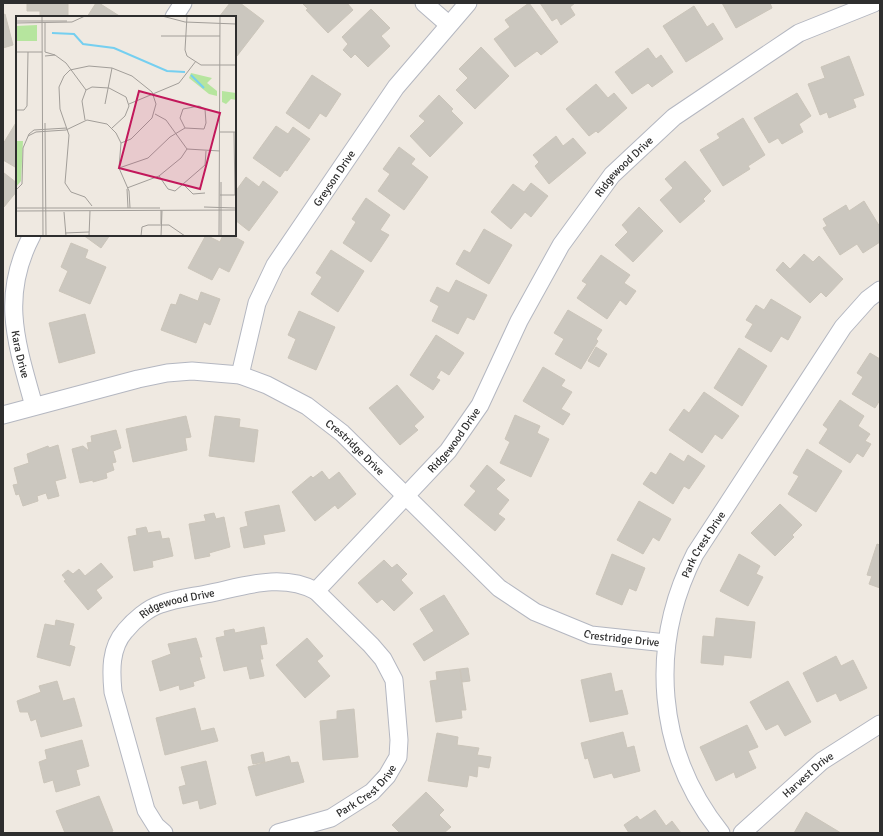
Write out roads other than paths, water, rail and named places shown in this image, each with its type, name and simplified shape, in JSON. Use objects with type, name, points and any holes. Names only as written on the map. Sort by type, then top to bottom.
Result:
[{"type":"street","points":[[424,3],[448,24]]},
{"type":"street","name":"Greyson Drive","points":[[240,375],[257,303],[276,265],[396,87],[448,24],[468,3]]},
{"type":"street","name":"Ridgewood Drive","points":[[164,833],[156,826],[146,810],[113,692],[111,672],[115,649],[123,632],[136,618],[160,604],[270,581],[290,582],[316,591],[448,451],[480,405],[519,321],[561,245],[612,175],[674,117],[799,33],[874,3]]},
{"type":"street","name":"Kara Drive","points":[[31,236],[16,266],[10,291],[10,304],[16,344],[34,406]]},
{"type":"street","name":"Park Crest Drive","points":[[721,833],[708,817],[688,783],[675,748],[667,714],[664,669],[666,643],[677,595],[695,554],[843,327],[868,299],[880,290]]},
{"type":"street","name":"Crestridge Drive","points":[[3,415],[167,373],[192,371],[240,375],[268,384],[307,406],[342,433],[499,588],[535,612],[591,635],[666,643]]},
{"type":"street","name":"Park Crest Drive","points":[[278,833],[331,818],[372,792],[387,776],[398,757],[399,740],[394,680],[383,659],[371,645],[316,591]]},
{"type":"street","name":"Harvest Drive","points":[[742,833],[822,762],[880,724]]}]
